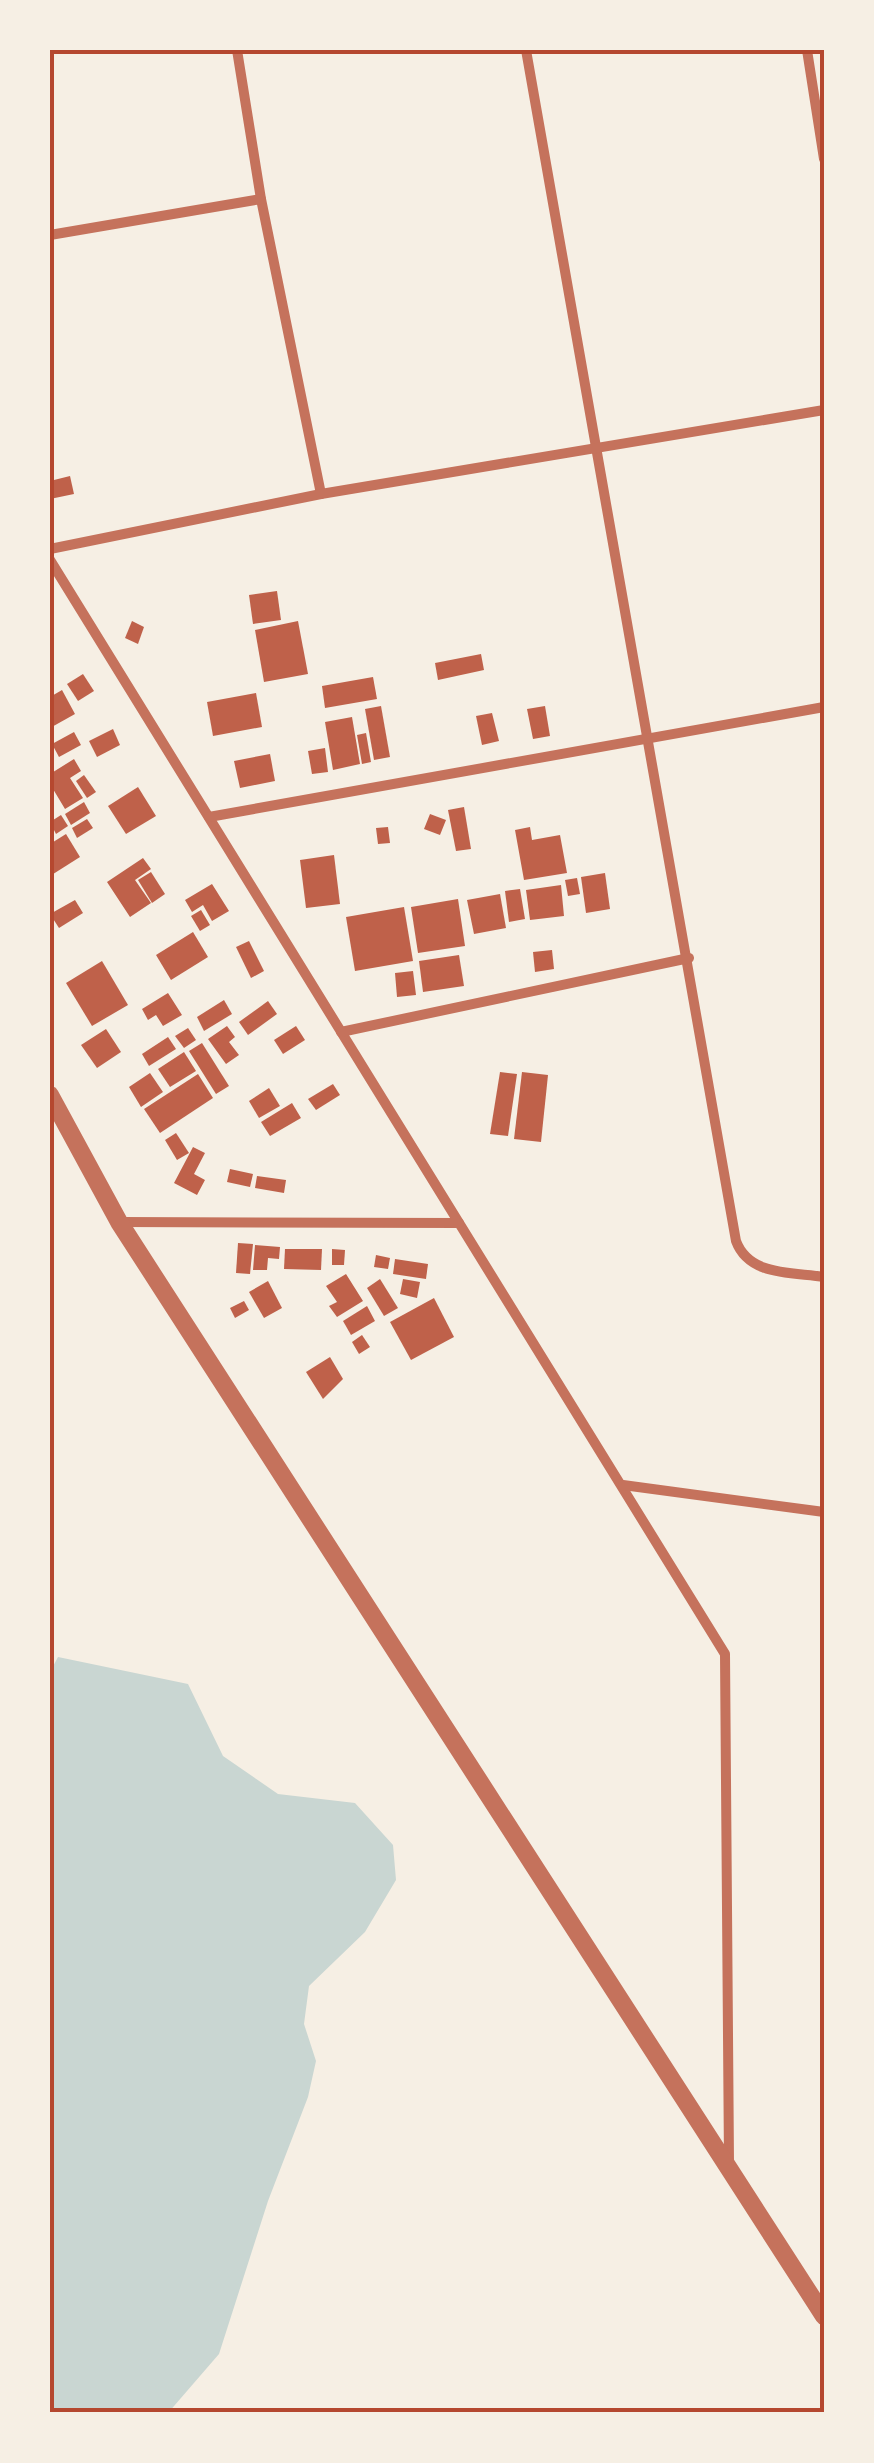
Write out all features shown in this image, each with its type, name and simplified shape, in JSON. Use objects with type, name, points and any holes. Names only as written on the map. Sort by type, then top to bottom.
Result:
[{"type":"street","points":[[237,50],[261,199],[321,494]]},
{"type":"street","points":[[526,50],[740,1253],[758,1267],[824,1277]]},
{"type":"street","points":[[808,50],[818,82],[824,159]]},
{"type":"street","points":[[50,234],[261,199]]},
{"type":"street","points":[[50,549],[321,494],[824,410]]},
{"type":"street","points":[[50,560],[727,1659],[729,2166]]},
{"type":"street","points":[[208,818],[824,707]]},
{"type":"street","points":[[341,1032],[689,958]]},
{"type":"street","points":[[50,1095],[119,1222],[824,2316]]},
{"type":"street","points":[[119,1222],[459,1223]]},
{"type":"street","points":[[622,1486],[824,1512]]},
{"type":"shaded area","points":[[58,1657],[188,1684],[223,1756],[278,1794],[355,1803],[393,1845],[396,1880],[365,1932],[309,1986],[304,2024],[316,2061],[308,2097],[268,2201],[219,2354],[168,2413],[50,2413],[50,1672]]},
{"type":"building","points":[[70,476],[74,494],[50,499],[50,481]]},
{"type":"building","points":[[277,591],[281,620],[253,624],[249,595]]},
{"type":"building","points":[[132,621],[144,627],[138,644],[125,638]]},
{"type":"building","points":[[298,621],[308,674],[264,682],[255,630]]},
{"type":"building","points":[[481,654],[484,670],[438,680],[435,663]]},
{"type":"building","points":[[83,674],[94,691],[78,701],[67,684]]},
{"type":"building","points":[[373,677],[377,699],[325,708],[322,686]]},
{"type":"building","points":[[62,690],[75,714],[50,728],[50,697]]},
{"type":"building","points":[[256,693],[262,727],[213,736],[207,702]]},
{"type":"building","points":[[381,706],[390,757],[374,760],[365,709]]},
{"type":"building","points":[[545,706],[550,736],[533,739],[527,709]]},
{"type":"building","points":[[492,713],[499,741],[482,745],[476,716]]},
{"type":"building","points":[[352,717],[360,764],[333,770],[325,722]]},
{"type":"building","points":[[113,729],[120,745],[97,757],[89,741]]},
{"type":"building","points":[[74,732],[81,745],[59,757],[52,744]]},
{"type":"building","points":[[366,733],[371,762],[362,764],[357,735]]},
{"type":"building","points":[[325,748],[328,772],[312,774],[308,751]]},
{"type":"building","points":[[270,754],[275,781],[240,788],[234,761]]},
{"type":"building","points":[[74,759],[81,771],[70,778],[83,798],[65,809],[50,784],[50,774]]},
{"type":"building","points":[[84,775],[96,792],[87,798],[76,781]]},
{"type":"building","points":[[138,787],[156,816],[126,834],[108,806]]},
{"type":"building","points":[[84,802],[90,813],[71,825],[65,814]]},
{"type":"building","points":[[464,807],[471,849],[456,851],[448,810]]},
{"type":"building","points":[[430,814],[446,820],[440,835],[424,829]]},
{"type":"building","points":[[61,815],[68,826],[56,834],[50,822]]},
{"type":"building","points":[[87,819],[93,828],[77,838],[72,828]]},
{"type":"building","points":[[388,827],[390,843],[378,844],[376,828]]},
{"type":"building","points":[[530,827],[532,840],[560,835],[567,873],[524,880],[515,830]]},
{"type":"building","points":[[66,834],[80,857],[50,876],[50,844]]},
{"type":"building","points":[[334,855],[340,904],[306,908],[300,860]]},
{"type":"building","points":[[143,858],[151,869],[135,880],[151,903],[130,917],[107,882]]},
{"type":"building","points":[[151,872],[165,894],[152,903],[138,880]]},
{"type":"building","points":[[605,873],[610,909],[586,913],[581,877]]},
{"type":"building","points":[[577,878],[580,894],[568,896],[565,880]]},
{"type":"building","points":[[212,884],[229,911],[212,921],[203,905],[192,912],[185,900]]},
{"type":"building","points":[[561,885],[564,916],[530,920],[526,890]]},
{"type":"building","points":[[520,889],[525,919],[509,922],[505,891]]},
{"type":"building","points":[[500,894],[506,928],[474,934],[467,900]]},
{"type":"building","points":[[458,899],[465,946],[418,953],[411,907]]},
{"type":"building","points":[[75,900],[83,913],[59,928],[50,914]]},
{"type":"building","points":[[404,907],[413,961],[355,971],[346,917]]},
{"type":"building","points":[[201,910],[210,925],[200,931],[191,916]]},
{"type":"building","points":[[193,932],[208,957],[171,980],[156,955]]},
{"type":"building","points":[[249,941],[264,971],[251,978],[236,947]]},
{"type":"building","points":[[552,950],[554,969],[535,972],[533,952]]},
{"type":"building","points":[[459,955],[464,986],[423,992],[419,961]]},
{"type":"building","points":[[102,961],[128,1005],[92,1026],[66,983]]},
{"type":"building","points":[[413,971],[416,995],[397,997],[395,973]]},
{"type":"building","points":[[168,993],[182,1015],[163,1026],[156,1015],[148,1020],[142,1009]]},
{"type":"building","points":[[224,1000],[232,1014],[204,1031],[197,1017]]},
{"type":"building","points":[[268,1001],[277,1014],[248,1035],[239,1022]]},
{"type":"building","points":[[227,1026],[235,1037],[229,1042],[239,1055],[226,1064],[208,1039]]},
{"type":"building","points":[[296,1026],[305,1040],[283,1054],[274,1040]]},
{"type":"building","points":[[188,1028],[196,1040],[184,1048],[175,1036]]},
{"type":"building","points":[[106,1029],[121,1052],[97,1068],[81,1045]]},
{"type":"building","points":[[168,1037],[176,1049],[149,1066],[142,1054]]},
{"type":"building","points":[[202,1043],[229,1086],[216,1094],[189,1051]]},
{"type":"building","points":[[184,1052],[196,1071],[170,1087],[158,1069]]},
{"type":"building","points":[[500,1072],[517,1074],[508,1136],[490,1134]]},
{"type":"building","points":[[522,1072],[548,1075],[541,1142],[514,1139]]},
{"type":"building","points":[[150,1073],[163,1092],[141,1107],[129,1087]]},
{"type":"building","points":[[198,1074],[213,1098],[160,1133],[144,1109]]},
{"type":"building","points":[[333,1084],[340,1095],[316,1110],[308,1099]]},
{"type":"building","points":[[269,1088],[280,1106],[259,1118],[249,1101]]},
{"type":"building","points":[[292,1103],[301,1118],[270,1136],[261,1122]]},
{"type":"building","points":[[176,1133],[189,1153],[177,1160],[165,1140]]},
{"type":"building","points":[[193,1147],[205,1153],[194,1174],[205,1180],[197,1195],[174,1183]]},
{"type":"building","points":[[230,1169],[253,1174],[250,1187],[227,1182]]},
{"type":"building","points":[[257,1176],[286,1180],[284,1193],[255,1188]]},
{"type":"building","points":[[238,1243],[253,1244],[250,1274],[236,1273]]},
{"type":"building","points":[[255,1245],[280,1247],[279,1259],[268,1258],[267,1270],[253,1270]]},
{"type":"building","points":[[285,1249],[322,1249],[321,1270],[284,1269]]},
{"type":"building","points":[[332,1249],[345,1250],[344,1265],[332,1265]]},
{"type":"building","points":[[376,1255],[390,1258],[388,1269],[374,1267]]},
{"type":"building","points":[[395,1259],[428,1264],[426,1279],[393,1274]]},
{"type":"building","points":[[346,1274],[363,1301],[337,1317],[329,1306],[337,1302],[326,1286]]},
{"type":"building","points":[[380,1279],[398,1308],[384,1316],[367,1288]]},
{"type":"building","points":[[403,1279],[420,1282],[417,1298],[400,1294]]},
{"type":"building","points":[[268,1281],[282,1308],[264,1318],[249,1292]]},
{"type":"building","points":[[434,1298],[454,1337],[411,1360],[390,1322]]},
{"type":"building","points":[[244,1301],[249,1310],[235,1318],[230,1308]]},
{"type":"building","points":[[367,1306],[375,1321],[351,1335],[343,1321]]},
{"type":"building","points":[[362,1335],[370,1347],[359,1354],[352,1342]]},
{"type":"building","points":[[330,1357],[343,1379],[323,1399],[306,1372]]}]
